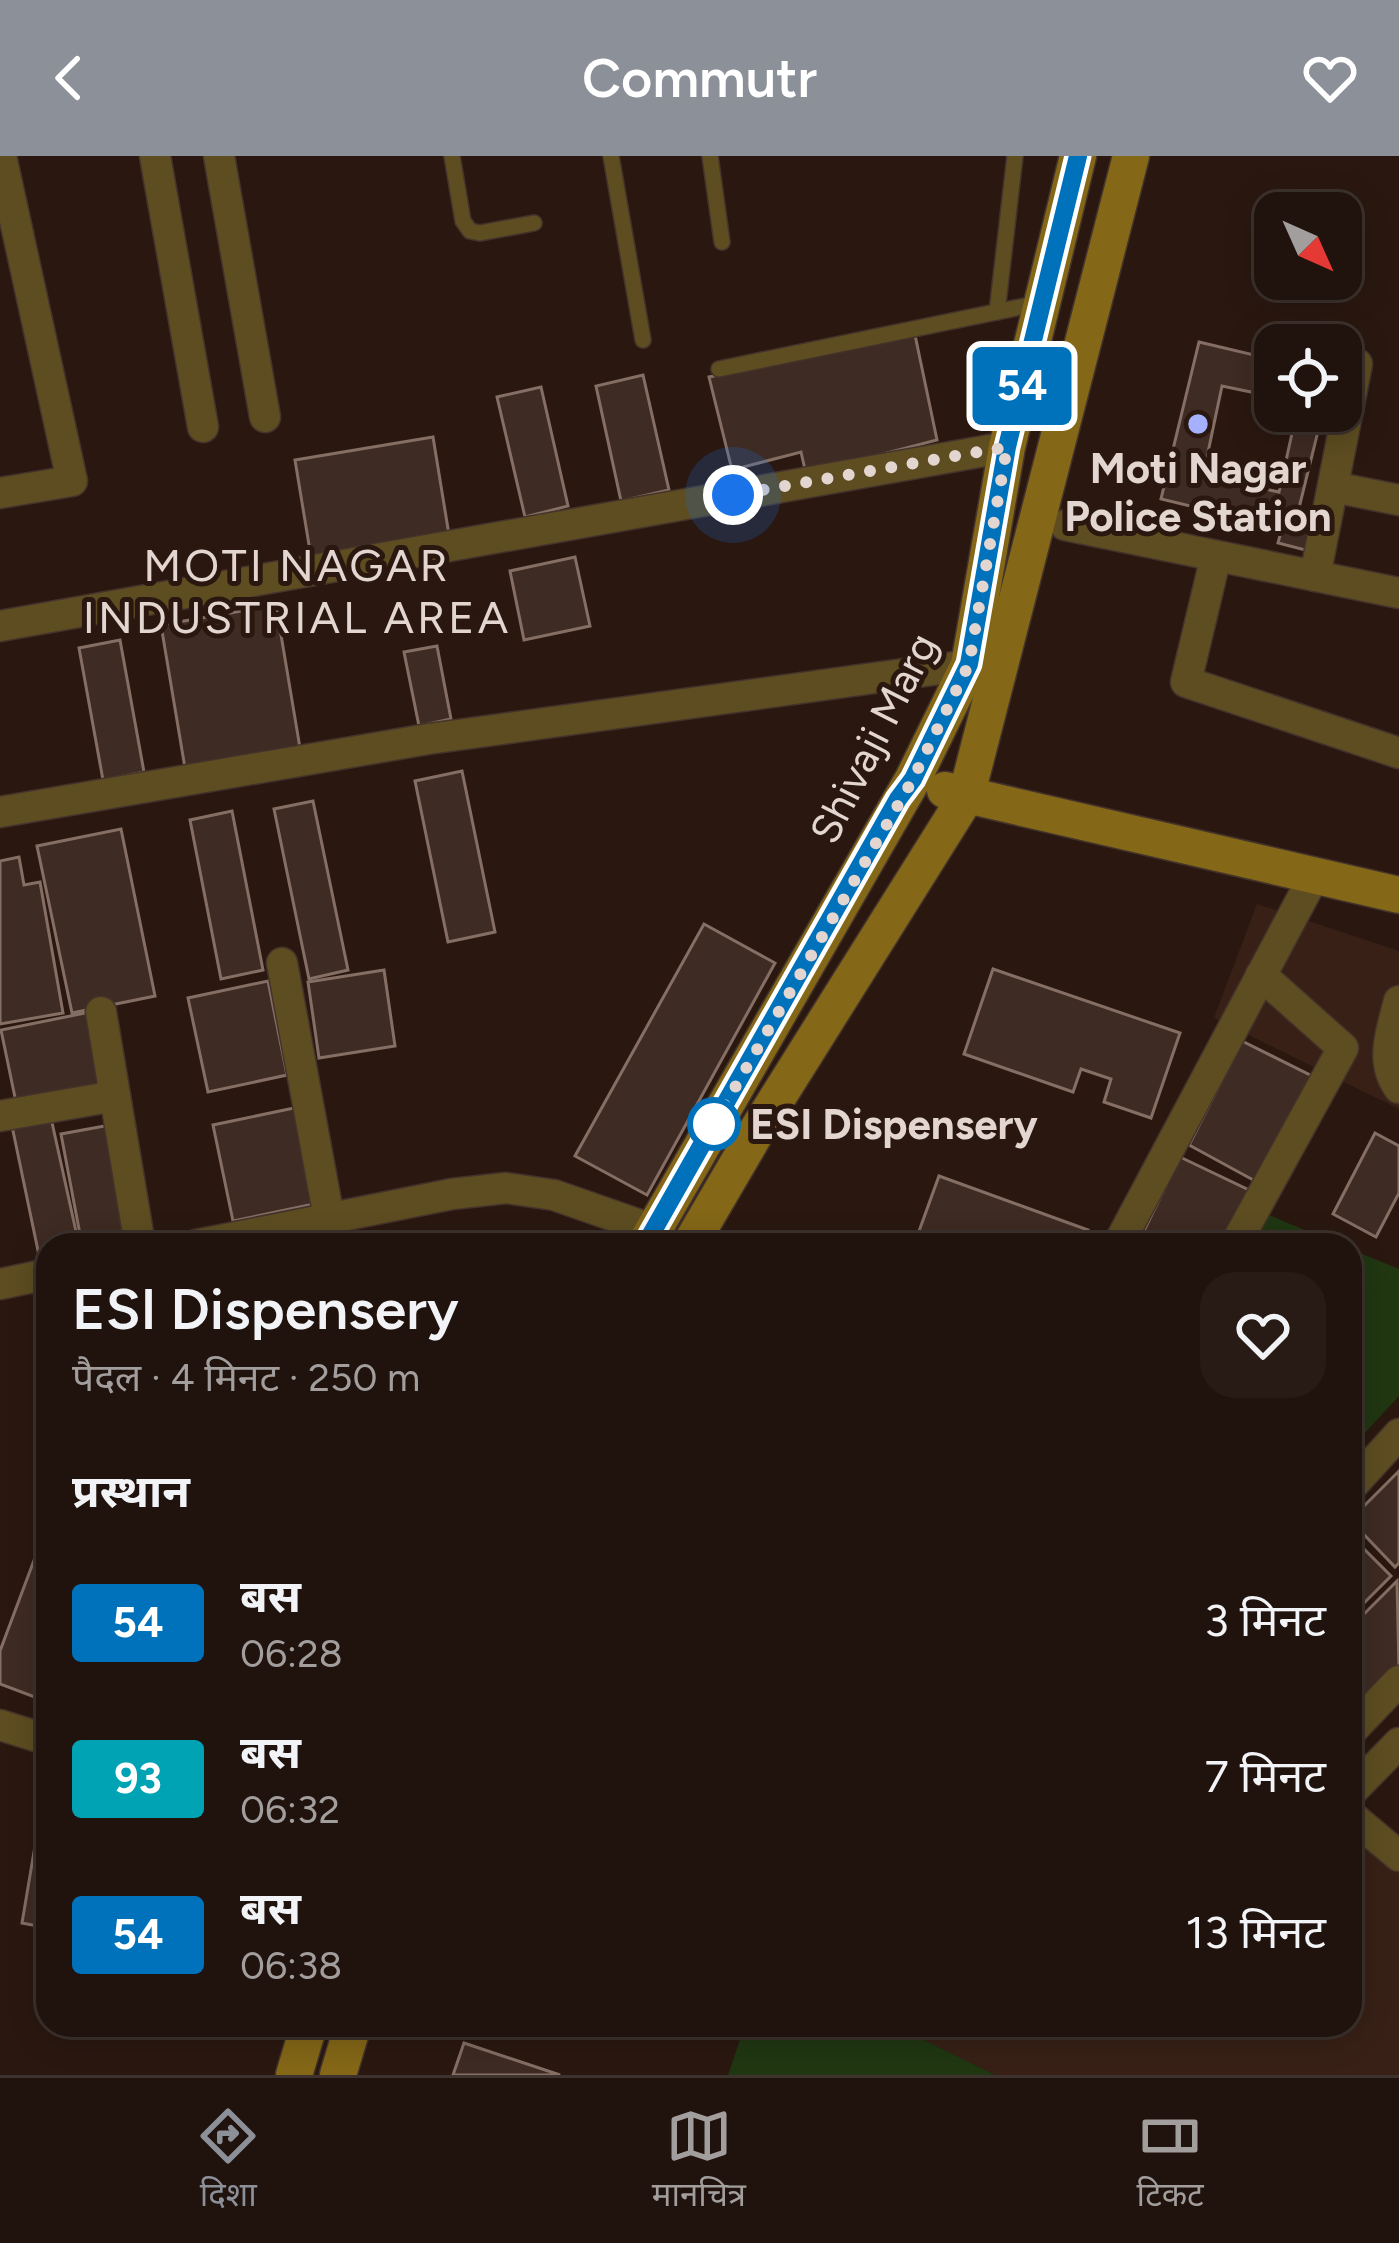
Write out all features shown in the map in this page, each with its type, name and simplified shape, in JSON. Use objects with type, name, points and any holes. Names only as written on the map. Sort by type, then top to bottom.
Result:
[{"type":"main road","name":"Shivaji Marg","points":[[652,1233],[913,779],[969,664],[1007,447],[1078,156]]},
{"type":"main road","name":"Shivaji Marg","points":[[697,1233],[965,797],[1131,156]]},
{"type":"main road","points":[[913,779],[965,797],[1399,895]]},
{"type":"main road","points":[[294,2075],[305,2037]]},
{"type":"main road","points":[[338,2075],[349,2037]]},
{"type":"street","points":[[0,494],[72,482],[6,210],[1,156]]},
{"type":"street","points":[[155,156],[203,427]]},
{"type":"street","points":[[219,156],[265,417]]},
{"type":"street","points":[[1316,576],[1344,432]]},
{"type":"street","points":[[0,626],[1007,447]]},
{"type":"street","points":[[1333,487],[1399,500]]},
{"type":"street","points":[[1065,525],[1399,593]]},
{"type":"street","points":[[1216,556],[1186,682],[1399,753]]},
{"type":"street","points":[[0,812],[428,739],[969,664]]},
{"type":"street","points":[[1124,1233],[1314,876]]},
{"type":"street","points":[[282,963],[329,1218]]},
{"type":"street","points":[[1242,1233],[1343,1048],[1261,975]]},
{"type":"street","points":[[1399,1001],[1388,1066],[1399,1088]]},
{"type":"street","points":[[101,1012],[138,1233]]},
{"type":"street","points":[[0,1116],[115,1096]]},
{"type":"street","points":[[255,1233],[452,1194],[506,1188],[554,1195],[638,1233]]},
{"type":"street","points":[[0,1284],[36,1276]]},
{"type":"street","points":[[1362,1475],[1399,1434]]},
{"type":"street","points":[[1362,1720],[1399,1681]]},
{"type":"street","points":[[2,1733],[36,1737]]},
{"type":"street","points":[[1362,1781],[1399,1743]]},
{"type":"street","points":[[1362,1825],[1399,1856]]},
{"type":"lane","points":[[452,156],[463,221],[470,231],[534,224]]},
{"type":"lane","points":[[610,156],[643,340]]},
{"type":"lane","points":[[710,156],[722,242]]},
{"type":"lane","points":[[997,312],[1015,156]]},
{"type":"lane","points":[[718,369],[1043,303]]},
{"type":"shaded area","points":[[1257,904],[1399,951],[1399,1109],[1214,1018]]},
{"type":"shaded area","points":[[1362,1820],[1399,1853],[1399,2075],[995,2075],[918,2037],[1362,2037]]},
{"type":"green space","points":[[1269,1215],[1312,1233],[1259,1233]]},
{"type":"green space","points":[[1362,1254],[1399,1269],[1399,1396],[1362,1436]]},
{"type":"green space","points":[[741,2037],[918,2037],[995,2075],[728,2075]]},
{"type":"building","points":[[915,335],[937,440],[806,474],[801,452],[732,470],[709,377]]},
{"type":"building","points":[[1199,342],[1254,355],[1254,393],[1222,386],[1203,476],[1279,492],[1292,432],[1318,432],[1298,512],[1318,517],[1309,551],[1278,543],[1282,528],[1161,499]]},
{"type":"building","points":[[643,375],[669,490],[621,501],[596,386]]},
{"type":"building","points":[[541,387],[568,506],[525,517],[497,397]]},
{"type":"building","points":[[433,437],[450,541],[312,563],[295,460]]},
{"type":"building","points":[[575,557],[590,626],[524,640],[510,571]]},
{"type":"building","points":[[276,605],[301,754],[186,774],[161,625]]},
{"type":"building","points":[[120,640],[144,772],[103,780],[79,648]]},
{"type":"building","points":[[437,646],[451,719],[419,726],[404,652]]},
{"type":"building","points":[[462,771],[495,932],[448,942],[415,781]]},
{"type":"building","points":[[313,801],[348,970],[309,979],[274,809]]},
{"type":"building","points":[[232,811],[263,970],[221,979],[190,820]]},
{"type":"building","points":[[121,829],[155,996],[72,1013],[37,846]]},
{"type":"building","points":[[19,857],[24,885],[40,882],[63,1013],[0,1024],[0,861]]},
{"type":"building","points":[[704,924],[775,963],[647,1195],[575,1156]]},
{"type":"building","points":[[993,969],[1180,1033],[1151,1118],[1104,1102],[1111,1079],[1081,1069],[1073,1092],[964,1054]]},
{"type":"building","points":[[384,970],[395,1046],[319,1058],[308,982]]},
{"type":"building","points":[[268,981],[287,1075],[208,1092],[188,998]]},
{"type":"building","points":[[95,1011],[110,1088],[17,1107],[1,1030]]},
{"type":"building","points":[[1242,1041],[1314,1077],[1257,1182],[1189,1145]]},
{"type":"building","points":[[294,1108],[314,1204],[233,1221],[213,1125]]},
{"type":"building","points":[[51,1118],[76,1233],[36,1233],[36,1241],[12,1126]]},
{"type":"building","points":[[110,1125],[130,1233],[80,1233],[61,1134]]},
{"type":"building","points":[[1375,1133],[1399,1146],[1399,1193],[1376,1237],[1333,1214]]},
{"type":"building","points":[[1180,1157],[1251,1191],[1231,1233],[1143,1233]]},
{"type":"building","points":[[939,1176],[1088,1230],[1087,1233],[918,1233]]},
{"type":"building","points":[[1399,1471],[1399,1563],[1395,1567],[1362,1533],[1362,1508]]},
{"type":"building","points":[[1362,1547],[1391,1576],[1362,1605]]},
{"type":"building","points":[[36,1555],[36,1698],[0,1684],[0,1651]]},
{"type":"building","points":[[1397,1581],[1399,1671],[1369,1701],[1362,1694],[1362,1616]]},
{"type":"building","points":[[36,1840],[36,1926],[22,1923]]},
{"type":"building","points":[[464,2043],[560,2075],[453,2075]]},
{"type":"bus line","name":"54","points":[[652,1233],[913,779],[969,664],[1007,447],[1078,156]]},
{"type":"place","name":"Moti Nagar Police Station","points":[[1198,424]]},
{"type":"place","name":"ESI Dispensery","points":[[714,1124]]},
{"type":"district","name":"MOTI NAGAR INDUSTRIAL AREA","points":[[297,591]]},
{"type":"route","points":[[714,1124],[913,779],[969,664],[1007,447],[733,495]]}]
